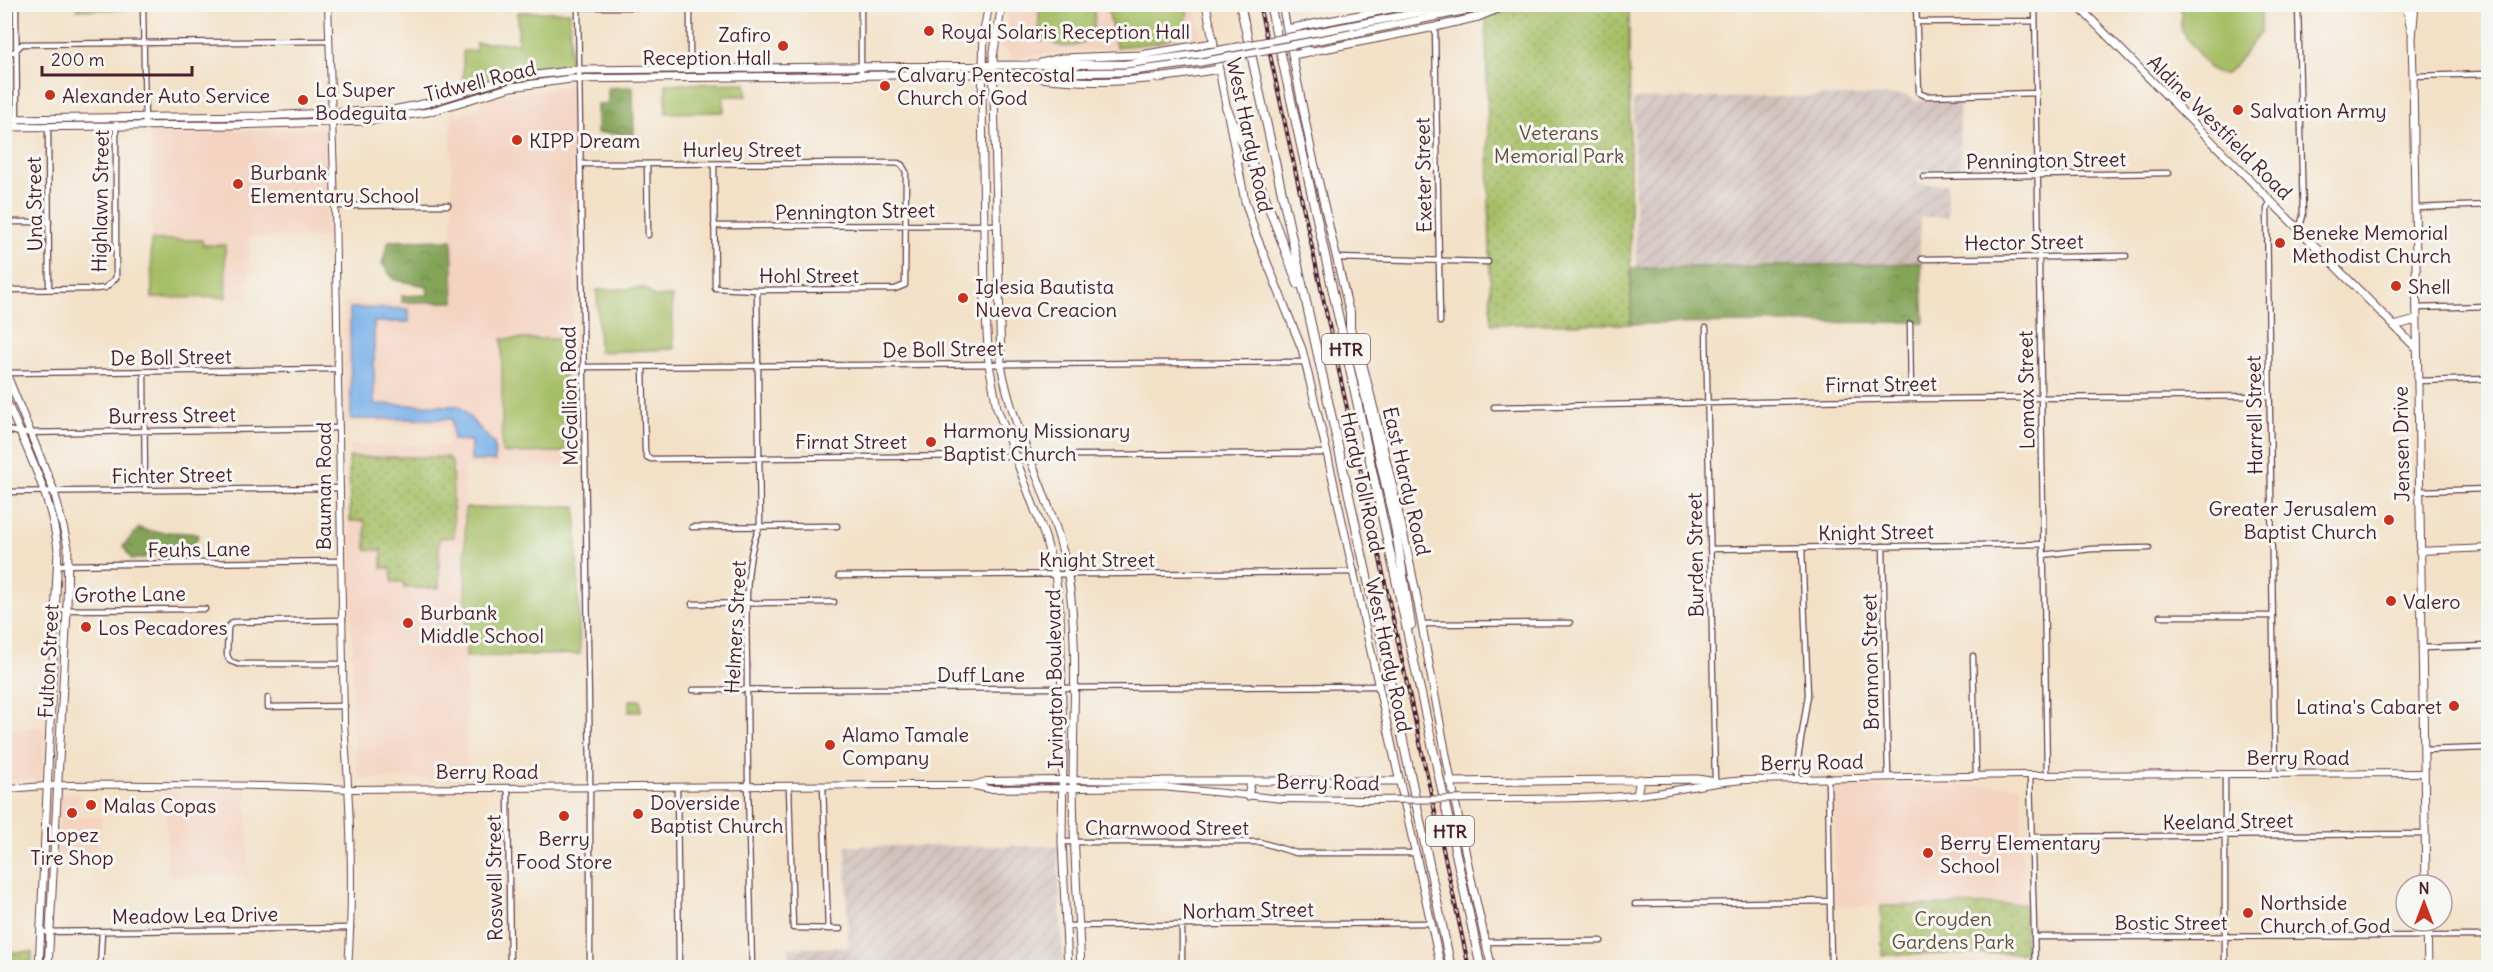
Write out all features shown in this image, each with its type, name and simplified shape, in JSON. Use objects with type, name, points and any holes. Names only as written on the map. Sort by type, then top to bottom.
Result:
[{"type":"highway","name":"Hardy Toll Road","points":[[1240,4],[1309,312],[1450,968]]},
{"type":"highway","name":"Hardy Toll Road","points":[[1270,4],[1481,968]]},
{"type":"highway","points":[[1226,107],[1254,168],[1309,312]]},
{"type":"highway","points":[[1350,312],[1350,328],[1402,557],[1420,694]]},
{"type":"main road","name":"Irvington Boulevard","points":[[989,4],[984,31],[982,67],[989,364],[997,408],[1045,537],[1060,612],[1062,842],[1068,968]]},
{"type":"main road","name":"Irvington Boulevard","points":[[1002,4],[996,35],[994,67],[1001,364],[1005,391],[1026,454],[1058,534],[1068,574],[1072,612],[1073,789],[1081,968]]},
{"type":"main road","name":"West Hardy Road","points":[[1206,4],[1245,201],[1256,235],[1297,335],[1327,453],[1441,968]]},
{"type":"main road","name":"East Hardy Road","points":[[1282,4],[1336,258],[1386,453],[1450,782],[1492,968]]},
{"type":"main road","points":[[1287,29],[1416,4]]},
{"type":"main road","name":"Tidwell Road","points":[[1334,33],[1463,4]]},
{"type":"main road","name":"Tidwell Road","points":[[48,123],[116,118],[263,116],[393,110],[428,103],[510,78],[578,70],[770,73],[916,72],[982,75],[1126,72],[1497,4]]},
{"type":"main road","points":[[1293,55],[1478,17],[1510,4]]},
{"type":"main road","name":"Aldine Westfield Road","points":[[2076,4],[2417,349]]},
{"type":"main road","name":"Jensen Drive","points":[[2406,4],[2412,38]]},
{"type":"main road","name":"Jensen Drive","points":[[2415,4],[2412,38],[2416,208],[2416,381],[2426,873]]},
{"type":"main road","points":[[1301,26],[1296,33],[1298,42],[1312,52]]},
{"type":"main road","points":[[1025,66],[1062,58],[1140,55],[1214,43]]},
{"type":"main road","points":[[1199,45],[1207,50],[1208,55],[1209,62],[1204,71]]},
{"type":"main road","name":"Tidwell Road","points":[[916,72],[982,67],[1126,64],[1200,58]]},
{"type":"main road","points":[[1021,75],[1062,81],[1115,83],[1219,69]]},
{"type":"main road","name":"Tidwell Road","points":[[4,119],[17,123],[146,127],[264,125],[394,119],[428,112],[512,87],[550,81],[690,78],[770,73]]},
{"type":"main road","points":[[510,78],[512,87]]},
{"type":"main road","points":[[460,92],[460,102]]},
{"type":"main road","points":[[393,110],[394,119]]},
{"type":"main road","points":[[263,116],[264,125]]},
{"type":"main road","points":[[205,117],[205,126]]},
{"type":"main road","name":"Tidwell Road","points":[[4,127],[17,123]]},
{"type":"main road","points":[[983,150],[995,149]]},
{"type":"main road","points":[[2394,326],[2416,320]]},
{"type":"main road","name":"Fulton Street","points":[[5,372],[54,491],[67,536],[68,610],[48,968]]},
{"type":"main road","name":"Fulton Street","points":[[4,395],[44,491],[56,533],[59,566],[50,702],[39,968]]},
{"type":"main road","points":[[50,702],[62,703]]},
{"type":"main road","points":[[1450,782],[1698,778],[1715,782]]},
{"type":"main road","points":[[1637,795],[1640,779]]},
{"type":"main road","points":[[1162,780],[1399,781]]},
{"type":"main road","points":[[1248,796],[1251,782]]},
{"type":"main road","points":[[2427,935],[2427,968]]},
{"type":"main road","points":[[1066,943],[1076,950],[1080,958]]},
{"type":"street","points":[[16,4],[17,123]]},
{"type":"street","points":[[143,4],[146,127]]},
{"type":"street","name":"Bauman Road","points":[[328,4],[335,206],[344,723],[350,789],[351,928],[348,968]]},
{"type":"street","points":[[1917,4],[1919,93],[1926,96],[2037,93]]},
{"type":"street","name":"Lomax Street","points":[[2035,4],[2047,775]]},
{"type":"street","points":[[2298,4],[2303,216],[2299,230]]},
{"type":"street","points":[[578,6],[690,6],[690,78]]},
{"type":"street","name":"McGallion Road","points":[[578,6],[590,968]]},
{"type":"street","points":[[861,8],[861,72]]},
{"type":"street","points":[[1917,22],[2035,21]]},
{"type":"street","name":"Exeter Street","points":[[1435,27],[1440,322]]},
{"type":"street","points":[[4,52],[14,52],[22,44],[329,41]]},
{"type":"street","points":[[2413,76],[2488,74]]},
{"type":"street","name":"Highlawn Street","points":[[49,289],[95,289],[112,284],[116,278],[116,118]]},
{"type":"street","name":"Una Street","points":[[48,123],[49,289]]},
{"type":"street","name":"Hurley Street","points":[[581,164],[898,163],[906,172],[906,225]]},
{"type":"street","points":[[647,164],[648,235]]},
{"type":"street","points":[[714,164],[714,226]]},
{"type":"street","name":"Pennington Street","points":[[1923,177],[2169,173]]},
{"type":"street","name":"Harrell Street","points":[[2271,201],[2267,209],[2275,773]]},
{"type":"street","points":[[335,206],[448,205]]},
{"type":"street","points":[[2416,208],[2488,205]]},
{"type":"street","points":[[4,222],[49,222]]},
{"type":"street","name":"Hohl Street","points":[[714,226],[715,288],[757,290],[895,289],[903,287],[906,275],[906,225]]},
{"type":"street","name":"Pennington Street","points":[[714,226],[996,225]]},
{"type":"street","name":"Hector Street","points":[[1922,259],[2126,256]]},
{"type":"street","points":[[1336,258],[1488,262]]},
{"type":"street","points":[[4,290],[49,289]]},
{"type":"street","name":"Helmers Street","points":[[752,968],[747,690],[748,584],[754,537],[760,527],[757,290]]},
{"type":"street","points":[[2416,308],[2488,306]]},
{"type":"street","points":[[1910,324],[1911,399]]},
{"type":"street","name":"Burden Street","points":[[1706,328],[1715,782]]},
{"type":"street","name":"De Boll Street","points":[[583,367],[1304,362]]},
{"type":"street","name":"Firnat Street","points":[[643,367],[647,457],[651,459],[1327,453]]},
{"type":"street","name":"De Boll Street","points":[[5,372],[338,369]]},
{"type":"street","points":[[144,372],[145,490]]},
{"type":"street","points":[[2416,381],[2488,379]]},
{"type":"street","name":"Firnat Street","points":[[1494,407],[2041,397],[2269,396]]},
{"type":"street","name":"Burress Street","points":[[4,429],[20,433],[339,428]]},
{"type":"street","name":"Fichter Street","points":[[4,492],[340,488]]},
{"type":"street","points":[[2418,491],[2488,489]]},
{"type":"street","points":[[692,527],[837,526]]},
{"type":"street","name":"Knight Street","points":[[1710,549],[2043,544]]},
{"type":"street","name":"Brannon Street","points":[[1883,546],[1888,777]]},
{"type":"street","points":[[1797,778],[1808,695],[1802,548]]},
{"type":"street","points":[[2043,555],[2091,549],[2149,548]]},
{"type":"street","points":[[2419,551],[2488,548]]},
{"type":"street","name":"Feuhs Lane","points":[[59,566],[340,561]]},
{"type":"street","name":"Knight Street","points":[[839,576],[1355,572]]},
{"type":"street","points":[[692,604],[834,602]]},
{"type":"street","name":"Grothe Lane","points":[[56,610],[205,609]]},
{"type":"street","points":[[2160,616],[2273,616]]},
{"type":"street","points":[[343,620],[233,622],[228,627],[227,655],[230,661],[238,664],[344,664]]},
{"type":"street","points":[[1421,624],[1570,623]]},
{"type":"street","points":[[2421,648],[2488,646]]},
{"type":"street","points":[[1973,656],[1976,776]]},
{"type":"street","name":"Duff Lane","points":[[693,690],[1378,686]]},
{"type":"street","points":[[268,698],[268,707],[345,706]]},
{"type":"street","points":[[2424,750],[2488,748]]},
{"type":"street","name":"Berry Road","points":[[969,785],[989,789],[1162,787],[1283,799],[1575,799],[1637,795],[1715,782],[1828,777],[2424,773]]},
{"type":"street","points":[[2225,774],[2225,968]]},
{"type":"street","points":[[2030,775],[2035,968]]},
{"type":"street","points":[[1828,777],[1831,968]]},
{"type":"street","name":"Berry Road","points":[[4,790],[46,786],[272,785],[350,789],[969,785],[987,782],[1062,780],[1162,780],[1186,784],[1202,790]]},
{"type":"street","points":[[789,786],[792,926],[795,930],[840,929]]},
{"type":"street","points":[[824,786],[828,929]]},
{"type":"street","points":[[677,787],[679,968]]},
{"type":"street","name":"Roswell Street","points":[[506,788],[508,792],[510,968]]},
{"type":"street","name":"Keeland Street","points":[[2032,837],[2425,834]]},
{"type":"street","name":"Charnwood Street","points":[[1062,842],[1254,842],[1296,853],[1415,853]]},
{"type":"street","points":[[1635,904],[1829,901]]},
{"type":"street","name":"Norham Street","points":[[1065,926],[1431,923]]},
{"type":"street","points":[[1182,926],[1182,968]]},
{"type":"street","name":"Meadow Lea Drive","points":[[40,932],[351,928]]},
{"type":"street","points":[[100,968],[102,932]]},
{"type":"street","name":"Bostic Street","points":[[2034,937],[2488,936]]},
{"type":"street","points":[[1485,942],[1601,941]]},
{"type":"shaded area","points":[[1010,4],[1196,5],[1203,38],[1125,48],[1058,52],[1056,55],[1052,53],[1015,57],[1000,47]]},
{"type":"shaded area","points":[[571,85],[573,201],[569,201],[570,216],[573,216],[575,306],[572,306],[573,327],[576,331],[578,466],[464,468],[467,779],[362,779],[359,778],[353,730],[349,445],[447,446],[448,426],[345,424],[344,302],[453,302],[451,110],[455,109],[457,115],[482,106],[481,100]]},
{"type":"shaded area","points":[[1907,95],[1916,101],[1959,100],[1960,169],[1917,170],[1918,184],[1947,184],[1948,217],[1920,217],[1920,261],[1902,261],[1900,264],[1636,267],[1633,99]]},
{"type":"shaded area","name":"Burbank Elementary School","points":[[326,129],[327,237],[249,238],[249,300],[152,301],[150,131]]},
{"type":"shaded area","points":[[44,727],[42,779],[5,781],[6,728]]},
{"type":"shaded area","name":"Berry Elementary School","points":[[2021,785],[2024,904],[1835,906],[1834,787]]},
{"type":"shaded area","points":[[165,789],[246,789],[249,875],[167,877]]},
{"type":"shaded area","points":[[65,793],[79,793],[78,816],[102,816],[97,855],[57,856],[60,798]]},
{"type":"shaded area","points":[[846,846],[1057,846],[1063,967],[790,967],[789,948],[848,947]]},
{"type":"green space","points":[[77,5],[135,5],[135,9],[77,10]]},
{"type":"green space","points":[[1039,5],[1094,5],[1093,29],[1084,41],[1077,45],[1063,46],[1044,36],[1044,41],[1039,41]]},
{"type":"green space","points":[[1107,5],[1187,5],[1187,19],[1175,36],[1165,41],[1116,47]]},
{"type":"green space","name":"Veterans Memorial Park","points":[[1523,5],[1629,5],[1631,324],[1491,324],[1486,18]]},
{"type":"green space","points":[[2181,5],[2261,5],[2261,31],[2233,68],[2226,74],[2219,74],[2210,69],[2181,30]]},
{"type":"green space","points":[[518,12],[570,12],[570,66],[515,72],[463,86],[463,51],[476,51],[476,43],[518,43]]},
{"type":"green space","points":[[746,83],[747,96],[723,96],[724,112],[666,113],[666,84]]},
{"type":"green space","points":[[633,87],[634,134],[597,133],[597,104],[608,104],[608,88]]},
{"type":"green space","points":[[151,240],[202,240],[203,245],[225,245],[226,297],[152,298]]},
{"type":"green space","points":[[452,240],[454,302],[402,302],[402,296],[428,295],[427,286],[394,280],[382,263],[389,241]]},
{"type":"green space","points":[[1921,262],[1924,322],[1631,324],[1631,268],[1900,264]]},
{"type":"green space","points":[[645,288],[654,297],[672,296],[674,349],[599,352],[597,290]]},
{"type":"green space","points":[[502,339],[564,339],[565,452],[502,453]]},
{"type":"green space","points":[[349,457],[447,457],[452,462],[454,537],[439,538],[439,588],[404,588],[403,582],[392,582],[391,568],[382,568],[382,550],[366,550],[365,521],[350,521]]},
{"type":"green space","points":[[576,506],[580,654],[466,657],[465,508]]},
{"type":"green space","points":[[139,528],[154,532],[184,532],[199,535],[192,548],[186,545],[185,556],[163,558],[157,550],[153,556],[132,560],[123,546]]},
{"type":"green space","points":[[629,700],[641,700],[641,712],[629,712]]},
{"type":"green space","name":"Croyden Gardens Park","points":[[2024,904],[2025,953],[1882,955],[1881,906]]},
{"type":"green space","points":[[5,952],[32,952],[32,967],[5,967]]},
{"type":"water","points":[[350,308],[409,309],[409,322],[374,322],[374,404],[459,406],[494,444],[495,461],[471,461],[471,441],[453,440],[452,419],[351,419]]},
{"type":"railway","points":[[1259,4],[1469,968]]},
{"type":"place","name":"Royal Solaris Reception Hall","points":[[929,31]]},
{"type":"place","name":"Zafiro Reception Hall","points":[[783,46]]},
{"type":"place","name":"Calvary Pentecostal Church of God","points":[[885,86]]},
{"type":"place","name":"Alexander Auto Service","points":[[50,95]]},
{"type":"place","name":"La Super Bodeguita","points":[[303,100]]},
{"type":"place","name":"Salvation Army","points":[[2238,110]]},
{"type":"place","name":"KIPP Dream","points":[[517,140]]},
{"type":"place","name":"Burbank Elementary School","points":[[238,184]]},
{"type":"place","name":"Beneke Memorial Methodist Church","points":[[2280,243]]},
{"type":"place","name":"Shell","points":[[2396,286]]},
{"type":"place","name":"Iglesia Bautista Nueva Creacion","points":[[963,298]]},
{"type":"place","name":"Harmony Missionary Baptist Church","points":[[931,442]]},
{"type":"place","name":"Greater Jerusalem Baptist Church","points":[[2389,520]]},
{"type":"place","name":"Valero","points":[[2391,601]]},
{"type":"place","name":"Burbank Middle School","points":[[408,623]]},
{"type":"place","name":"Los Pecadores","points":[[86,627]]},
{"type":"place","name":"Latina's Cabaret","points":[[2454,706]]},
{"type":"place","name":"Alamo Tamale Company","points":[[830,745]]},
{"type":"place","name":"Malas Copas","points":[[91,805]]},
{"type":"place","name":"Lopez Tire Shop","points":[[72,813]]},
{"type":"place","name":"Doverside Baptist Church","points":[[638,814]]},
{"type":"place","name":"Berry Food Store","points":[[564,816]]},
{"type":"place","name":"Berry Elementary School","points":[[1928,853]]},
{"type":"place","name":"Northside Church of God","points":[[2248,913]]}]
